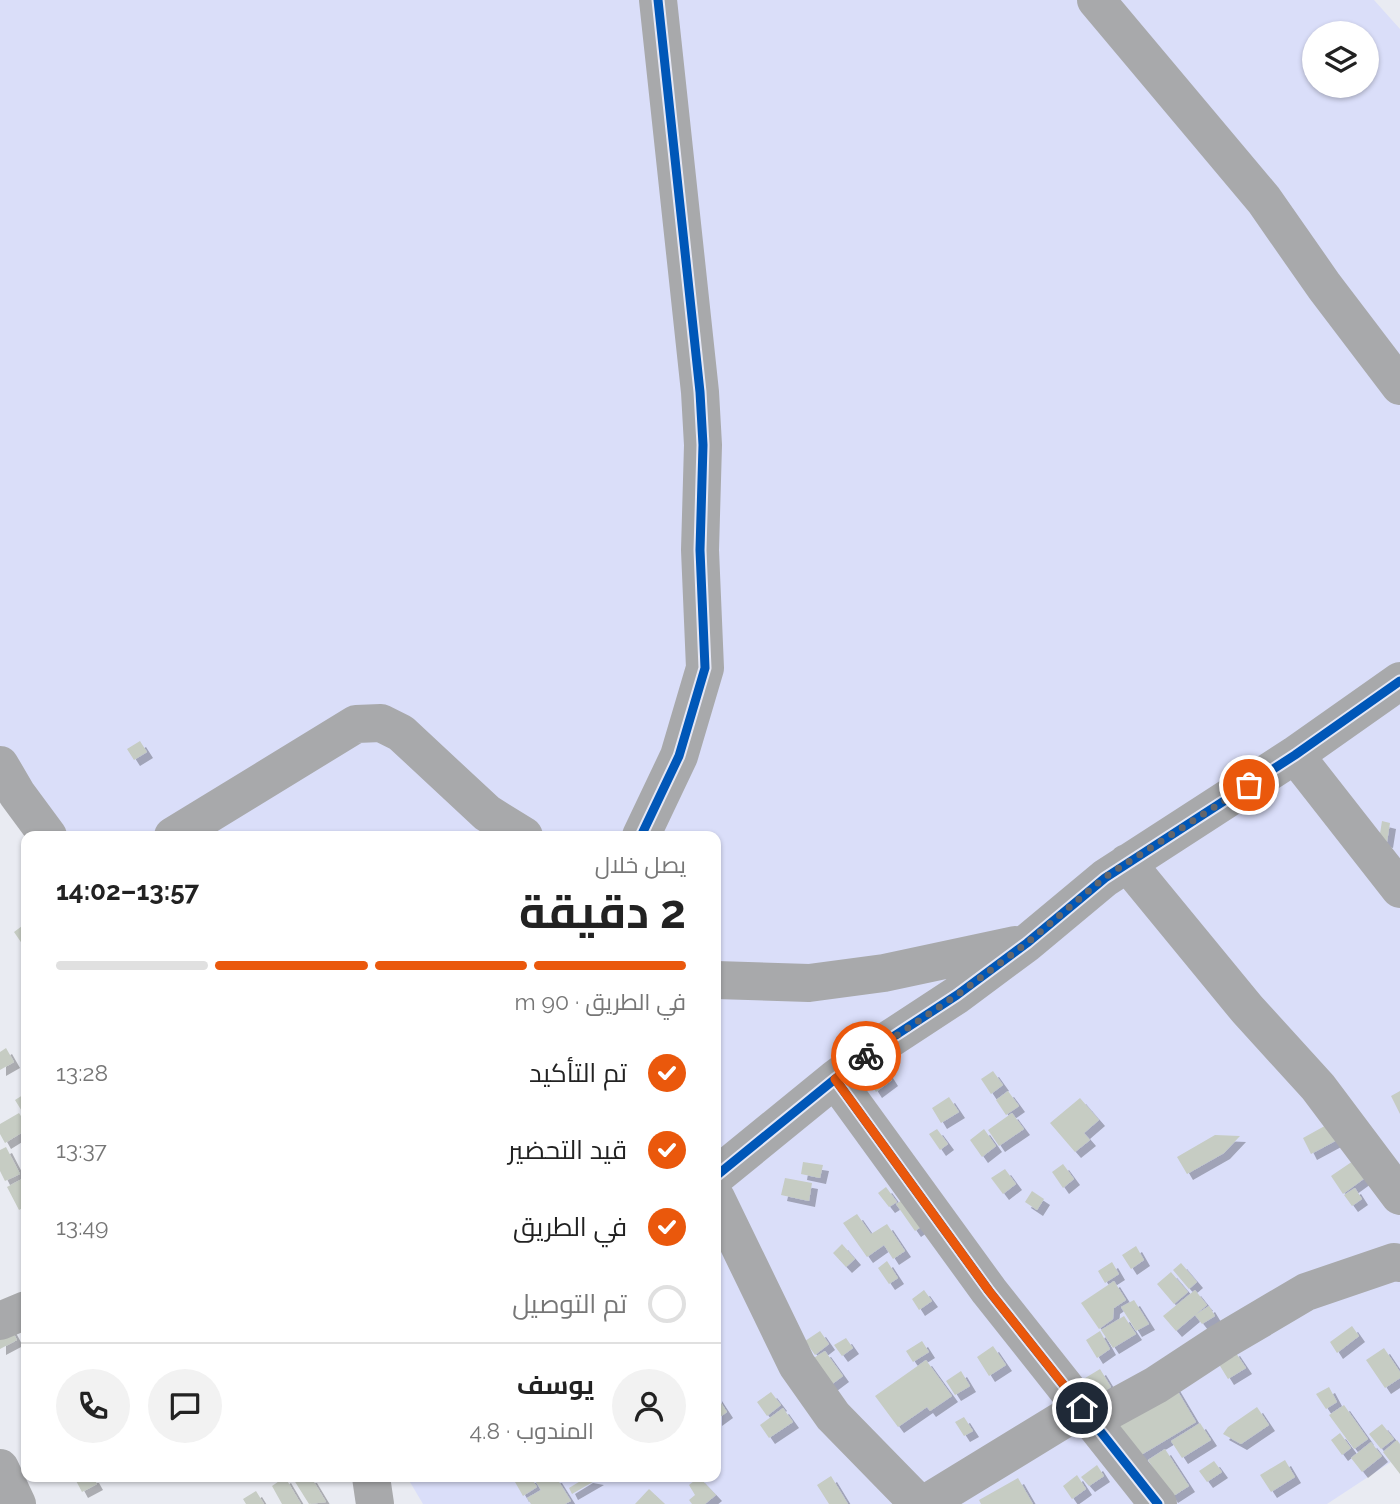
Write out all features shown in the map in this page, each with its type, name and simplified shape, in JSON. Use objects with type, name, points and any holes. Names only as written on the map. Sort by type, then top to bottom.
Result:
[{"type":"street","points":[[643,831],[678,756],[705,668],[699,550],[703,445],[700,392],[657,0]]},
{"type":"street","points":[[1096,0],[1264,200],[1324,286],[1400,386]]},
{"type":"street","points":[[721,1172],[835,1079],[879,1046],[957,995],[1128,863],[1295,755],[1400,681]]},
{"type":"street","points":[[181,831],[356,724],[381,723],[401,733],[487,813],[516,831]]},
{"type":"street","points":[[1295,755],[1400,889]]},
{"type":"street","points":[[0,765],[44,831]]},
{"type":"street","points":[[1128,863],[1247,1009],[1318,1087],[1400,1196]]},
{"type":"street","points":[[721,979],[809,983],[884,973],[1027,943]]},
{"type":"street","points":[[835,1079],[989,1291],[1158,1504]]},
{"type":"street","points":[[721,1208],[797,1365],[833,1416],[919,1504]]},
{"type":"street","points":[[925,1504],[1087,1414],[1156,1385],[1306,1292],[1400,1262]]},
{"type":"street","points":[[0,1321],[21,1312]]},
{"type":"street","points":[[0,1468],[18,1504]]},
{"type":"street","points":[[372,1482],[376,1504]]},
{"type":"shaded area","points":[[0,0],[1374,0],[1400,29],[1400,1456],[1327,1504],[423,1504],[410,1482],[721,1482],[721,831],[45,831],[0,750]]},
{"type":"building","points":[[140,741],[147,752],[134,760],[127,749]]},
{"type":"building","points":[[1382,821],[1390,823],[1387,842],[1379,840]]},
{"type":"building","points":[[21,927],[21,942],[14,932]]},
{"type":"building","points":[[6,1048],[14,1062],[0,1070],[0,1052]]},
{"type":"building","points":[[885,1069],[892,1080],[876,1092],[869,1081]]},
{"type":"building","points":[[993,1071],[1003,1085],[991,1094],[981,1079]]},
{"type":"building","points":[[1008,1091],[1019,1106],[1006,1115],[996,1100]]},
{"type":"building","points":[[1400,1091],[1400,1114],[1391,1096]]},
{"type":"building","points":[[21,1096],[21,1110],[15,1100]]},
{"type":"building","points":[[949,1097],[959,1112],[941,1123],[932,1108]]},
{"type":"building","points":[[1080,1098],[1099,1120],[1084,1133],[1090,1140],[1075,1152],[1050,1123]]},
{"type":"building","points":[[19,1113],[21,1133],[5,1143],[0,1134],[0,1124]]},
{"type":"building","points":[[1012,1113],[1024,1129],[999,1146],[988,1130]]},
{"type":"building","points":[[1330,1123],[1339,1139],[1311,1154],[1303,1138]]},
{"type":"building","points":[[937,1129],[948,1144],[940,1150],[929,1134]]},
{"type":"building","points":[[984,1129],[996,1146],[982,1157],[970,1140]]},
{"type":"building","points":[[1215,1135],[1240,1136],[1224,1153],[1187,1174],[1177,1157]]},
{"type":"building","points":[[6,1147],[20,1174],[5,1181],[0,1171],[0,1150]]},
{"type":"building","points":[[1353,1161],[1365,1178],[1343,1194],[1331,1176]]},
{"type":"building","points":[[803,1162],[823,1165],[820,1178],[801,1174]]},
{"type":"building","points":[[1063,1164],[1074,1179],[1063,1188],[1052,1172]]},
{"type":"building","points":[[1005,1169],[1016,1184],[1003,1194],[991,1178]]},
{"type":"building","points":[[785,1178],[812,1183],[809,1201],[781,1195]]},
{"type":"building","points":[[21,1180],[21,1209],[19,1210],[7,1187]]},
{"type":"building","points":[[886,1187],[897,1202],[889,1207],[878,1193]]},
{"type":"building","points":[[1355,1188],[1362,1199],[1352,1206],[1344,1195]]},
{"type":"building","points":[[1032,1191],[1044,1199],[1037,1210],[1025,1202]]},
{"type":"building","points":[[907,1197],[928,1222],[915,1231],[896,1204]]},
{"type":"building","points":[[857,1214],[871,1234],[887,1224],[905,1251],[893,1259],[884,1245],[867,1257],[843,1223]]},
{"type":"building","points":[[842,1244],[855,1259],[846,1267],[833,1253]]},
{"type":"building","points":[[1136,1246],[1144,1260],[1131,1269],[1122,1255]]},
{"type":"building","points":[[887,1261],[898,1278],[889,1284],[878,1268]]},
{"type":"building","points":[[1112,1262],[1119,1274],[1105,1283],[1098,1271]]},
{"type":"building","points":[[1181,1263],[1197,1282],[1189,1289],[1173,1270]]},
{"type":"building","points":[[1171,1272],[1188,1292],[1174,1304],[1157,1284]]},
{"type":"building","points":[[1114,1281],[1126,1300],[1114,1308],[1113,1319],[1099,1329],[1081,1303]]},
{"type":"building","points":[[924,1290],[932,1301],[919,1310],[912,1299]]},
{"type":"building","points":[[1195,1290],[1207,1305],[1176,1331],[1163,1316]]},
{"type":"building","points":[[1134,1300],[1149,1324],[1136,1331],[1121,1307]]},
{"type":"building","points":[[1209,1306],[1215,1316],[1202,1324],[1195,1315]]},
{"type":"building","points":[[1124,1316],[1136,1334],[1113,1348],[1101,1330]]},
{"type":"building","points":[[1352,1326],[1359,1336],[1337,1353],[1330,1342]]},
{"type":"building","points":[[10,1327],[17,1340],[0,1349],[0,1332]]},
{"type":"building","points":[[820,1331],[829,1344],[815,1355],[805,1341]]},
{"type":"building","points":[[1100,1331],[1110,1349],[1097,1358],[1086,1340]]},
{"type":"building","points":[[846,1338],[853,1348],[842,1356],[834,1345]]},
{"type":"building","points":[[922,1341],[929,1352],[913,1362],[906,1351]]},
{"type":"building","points":[[993,1346],[1006,1365],[989,1376],[977,1357]]},
{"type":"building","points":[[1384,1348],[1400,1372],[1400,1378],[1385,1388],[1366,1360]]},
{"type":"building","points":[[1234,1350],[1246,1368],[1228,1379],[1217,1361]]},
{"type":"building","points":[[825,1351],[843,1376],[831,1385],[812,1359]]},
{"type":"building","points":[[926,1360],[952,1396],[930,1411],[927,1407],[898,1427],[875,1396]]},
{"type":"building","points":[[1100,1369],[1111,1387],[1089,1404],[1077,1383]]},
{"type":"building","points":[[961,1371],[970,1386],[955,1395],[946,1381]]},
{"type":"building","points":[[1174,1385],[1196,1422],[1136,1458],[1113,1421]]},
{"type":"building","points":[[1329,1387],[1337,1402],[1326,1409],[1316,1394]]},
{"type":"building","points":[[771,1392],[781,1405],[767,1416],[757,1402]]},
{"type":"building","points":[[721,1403],[727,1412],[721,1416]]},
{"type":"building","points":[[1344,1405],[1368,1439],[1354,1449],[1329,1415]]},
{"type":"building","points":[[1257,1407],[1269,1425],[1241,1444],[1223,1434],[1228,1427]]},
{"type":"building","points":[[783,1408],[793,1422],[769,1438],[760,1425]]},
{"type":"building","points":[[964,1417],[973,1431],[964,1436],[955,1422]]},
{"type":"building","points":[[1200,1423],[1211,1440],[1182,1458],[1171,1441]]},
{"type":"building","points":[[1382,1424],[1394,1439],[1381,1449],[1369,1434]]},
{"type":"building","points":[[1340,1433],[1351,1448],[1342,1455],[1331,1440]]},
{"type":"building","points":[[1397,1440],[1400,1444],[1400,1474],[1383,1452]]},
{"type":"building","points":[[1371,1442],[1382,1456],[1362,1472],[1351,1458]]},
{"type":"building","points":[[1165,1449],[1189,1486],[1172,1497],[1148,1460]]},
{"type":"building","points":[[1285,1460],[1295,1477],[1271,1492],[1260,1475]]},
{"type":"building","points":[[1214,1461],[1222,1472],[1207,1482],[1199,1471]]},
{"type":"building","points":[[1097,1465],[1104,1476],[1089,1486],[1081,1477]]},
{"type":"building","points":[[1077,1475],[1086,1489],[1072,1499],[1063,1486]]},
{"type":"building","points":[[831,1476],[848,1504],[829,1504],[817,1485]]},
{"type":"building","points":[[1018,1478],[1033,1504],[981,1504],[979,1500]]},
{"type":"building","points":[[77,1482],[96,1482],[97,1484],[82,1492]]},
{"type":"building","points":[[278,1482],[288,1482],[301,1504],[282,1504],[272,1486]]},
{"type":"building","points":[[295,1482],[314,1482],[326,1502],[309,1504]]},
{"type":"building","points":[[515,1482],[534,1482],[537,1487],[523,1496]]},
{"type":"building","points":[[536,1482],[559,1482],[571,1501],[565,1504],[531,1504],[527,1498],[541,1490]]},
{"type":"building","points":[[579,1482],[593,1482],[572,1494],[569,1488]]},
{"type":"building","points":[[693,1482],[704,1482],[716,1495],[705,1504],[692,1504],[689,1500],[695,1495],[689,1485]]},
{"type":"building","points":[[649,1489],[665,1504],[635,1504]]},
{"type":"building","points":[[256,1491],[264,1504],[246,1504],[243,1499]]},
{"type":"cycle path","points":[[643,831],[679,756],[705,668],[700,550],[703,445],[700,392],[658,0]]},
{"type":"cycle path","points":[[721,1172],[835,1079],[1027,943],[1105,878],[1295,755],[1400,681]]},
{"type":"cycle path","points":[[835,1079],[989,1291],[1158,1504]]},
{"type":"way so far","points":[[866,1056],[957,995],[1027,943],[1105,877],[1249,785]]},
{"type":"route","points":[[866,1056],[835,1079],[989,1291],[1082,1408]]}]
